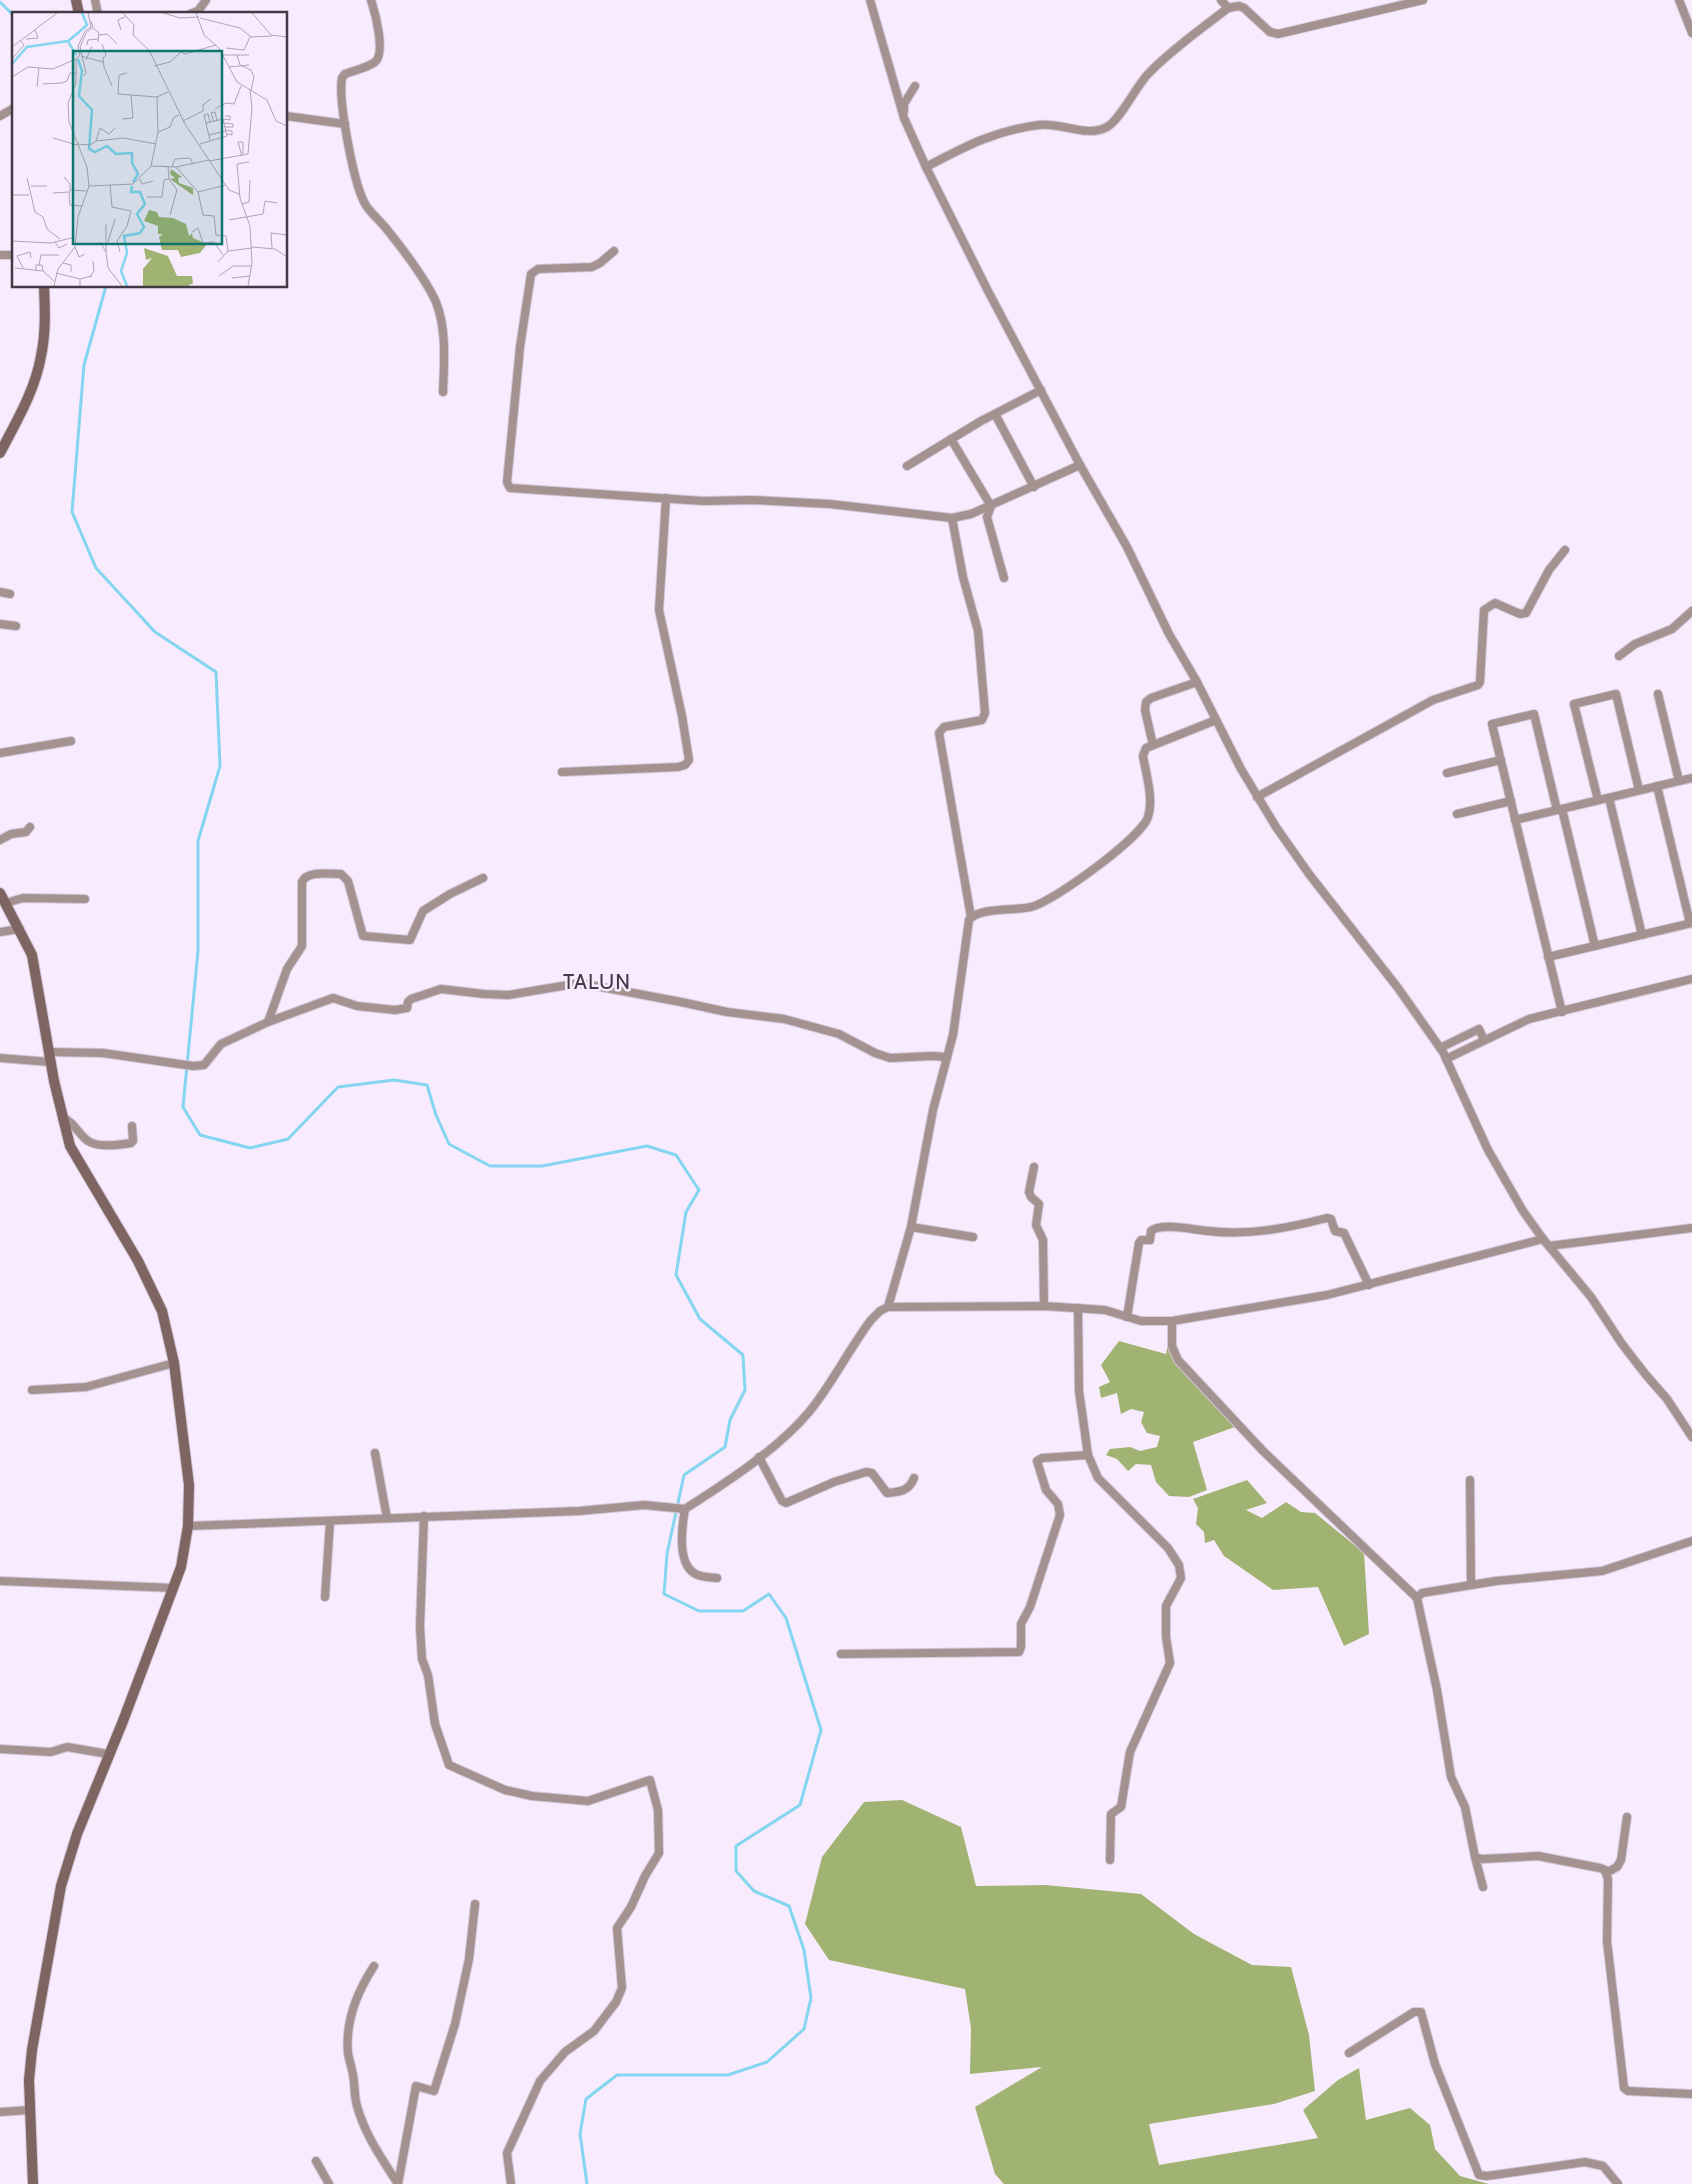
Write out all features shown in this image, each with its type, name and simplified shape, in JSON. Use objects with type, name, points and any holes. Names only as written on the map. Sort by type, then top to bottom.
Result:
[{"type":"main road","points":[[0,453],[26,401],[41,358],[44,288]]},
{"type":"main road","points":[[0,893],[20,929],[34,964],[49,1057],[66,1135],[75,1156],[151,1284],[162,1312],[174,1363],[189,1470],[188,1526],[181,1567],[123,1721],[108,1754],[69,1856],[61,1886],[32,2050],[29,2080],[33,2184]]},
{"type":"street","points":[[195,12],[206,0]]},
{"type":"street","points":[[371,0],[378,32],[379,55],[374,62],[345,74],[342,78],[345,124],[358,185],[364,201],[418,272],[436,302],[444,344],[443,392]]},
{"type":"street","points":[[870,0],[904,118],[926,167],[988,291],[1080,465],[1127,547],[1169,634],[1197,682],[1257,797],[1309,874],[1398,988],[1440,1048],[1500,1171],[1523,1211],[1543,1239],[1591,1297],[1646,1375],[1668,1399],[1692,1436]]},
{"type":"street","points":[[1221,0],[1228,8]]},
{"type":"street","points":[[926,167],[974,141],[1003,132],[1041,124],[1090,130],[1105,128],[1112,123],[1147,75],[1157,65],[1228,8],[1242,6],[1270,32],[1278,34],[1423,0]]},
{"type":"street","points":[[1679,0],[1692,33]]},
{"type":"street","points":[[904,118],[904,104],[915,86]]},
{"type":"street","points":[[0,116],[12,109]]},
{"type":"street","points":[[288,116],[345,124]]},
{"type":"street","points":[[614,251],[597,266],[538,269],[531,274],[520,347],[507,484],[510,488],[702,502],[752,500],[830,504],[952,518],[971,514],[991,506],[1080,465]]},
{"type":"street","points":[[907,466],[995,414],[1041,390]]},
{"type":"street","points":[[995,414],[1034,487]]},
{"type":"street","points":[[952,439],[991,506]]},
{"type":"street","points":[[562,772],[678,767],[685,766],[689,760],[682,716],[659,610],[666,498]]},
{"type":"street","points":[[991,506],[987,517],[1004,578]]},
{"type":"street","points":[[888,1307],[912,1227],[932,1110],[947,1057],[971,917],[938,733],[944,727],[982,720],[985,713],[978,631],[963,577],[952,518]]},
{"type":"street","points":[[1257,797],[1433,700],[1478,685],[1480,682],[1482,613],[1489,605],[1497,603],[1520,614],[1526,613],[1549,570],[1566,550]]},
{"type":"street","points":[[0,592],[10,594]]},
{"type":"street","points":[[1618,656],[1635,644],[1672,629],[1692,611]]},
{"type":"street","points":[[0,624],[16,626]]},
{"type":"street","points":[[1153,746],[1146,702],[1151,698],[1197,682]]},
{"type":"street","points":[[1598,800],[1574,704],[1616,694],[1639,790]]},
{"type":"street","points":[[1658,694],[1679,781]]},
{"type":"street","points":[[1562,1012],[1492,724],[1534,714],[1595,946]]},
{"type":"street","points":[[971,917],[982,912],[1024,908],[1045,902],[1074,884],[1135,833],[1148,816],[1150,807],[1143,756],[1146,748],[1216,720]]},
{"type":"street","points":[[0,753],[71,741]]},
{"type":"street","points":[[1447,773],[1501,760]]},
{"type":"street","points":[[1515,820],[1692,778]]},
{"type":"street","points":[[1548,957],[1691,923],[1657,786]]},
{"type":"street","points":[[1609,798],[1642,935]]},
{"type":"street","points":[[1457,814],[1511,801]]},
{"type":"street","points":[[0,840],[11,834],[26,832],[30,827]]},
{"type":"street","points":[[268,1022],[287,969],[302,946],[302,882],[304,877],[310,874],[337,874],[344,876],[348,881],[363,936],[410,940],[423,910],[483,878]]},
{"type":"street","points":[[6,904],[23,898],[85,900]]},
{"type":"street","points":[[0,932],[20,929]]},
{"type":"street","points":[[1446,1059],[1529,1019],[1692,979]]},
{"type":"street","points":[[0,1058],[103,1053],[193,1066],[204,1065],[221,1044],[268,1022],[333,998],[357,1006],[395,1010],[407,1008],[408,1002],[411,999],[442,989],[484,994],[508,994],[576,983],[727,1012],[784,1019],[839,1034],[875,1053],[890,1058],[947,1057]]},
{"type":"street","points":[[1440,1048],[1479,1029],[1484,1040]]},
{"type":"street","points":[[62,1118],[69,1120],[87,1140],[94,1144],[131,1143],[134,1141],[132,1126]]},
{"type":"street","points":[[1034,1167],[1029,1192],[1031,1197],[1039,1204],[1036,1225],[1044,1240],[1044,1306]]},
{"type":"street","points":[[1127,1317],[1139,1243],[1141,1240],[1150,1240],[1151,1231],[1161,1226],[1221,1233],[1279,1230],[1327,1218],[1331,1219],[1335,1232],[1344,1232],[1368,1285]]},
{"type":"street","points":[[912,1227],[973,1237]]},
{"type":"street","points":[[1550,1246],[1692,1228]]},
{"type":"street","points":[[188,1526],[579,1511],[644,1505],[682,1509],[759,1457],[789,1432],[808,1413],[868,1324],[880,1311],[888,1307],[1044,1306],[1105,1310],[1141,1321],[1172,1321],[1282,1303],[1368,1285],[1543,1239]]},
{"type":"street","points":[[1078,1308],[1079,1391],[1088,1456],[1098,1478],[1168,1548],[1179,1565],[1181,1578],[1166,1606],[1166,1637],[1170,1663],[1130,1752],[1120,1808],[1112,1812],[1110,1816],[1110,1860]]},
{"type":"street","points":[[1172,1321],[1172,1346],[1178,1360],[1263,1451],[1417,1598],[1437,1690],[1451,1777],[1465,1807],[1483,1887]]},
{"type":"street","points":[[32,1390],[86,1387],[174,1363]]},
{"type":"street","points":[[375,1453],[387,1518]]},
{"type":"street","points":[[841,1654],[1019,1652],[1021,1647],[1021,1624],[1030,1607],[1060,1515],[1058,1504],[1046,1490],[1037,1461],[1042,1458],[1088,1456]]},
{"type":"street","points":[[759,1457],[782,1501],[786,1503],[834,1482],[866,1472],[872,1473],[887,1493],[906,1490],[911,1486],[914,1478]]},
{"type":"street","points":[[1470,1480],[1471,1585]]},
{"type":"street","points":[[682,1509],[682,1540],[688,1566],[697,1574],[718,1578]]},
{"type":"street","points":[[424,1516],[420,1627],[422,1659],[428,1675],[435,1724],[449,1765],[504,1790],[532,1796],[588,1801],[650,1780],[658,1810],[659,1853],[645,1876],[631,1907],[617,1928],[622,1988],[616,2002],[594,2031],[565,2052],[540,2081],[507,2153],[511,2184]]},
{"type":"street","points":[[325,1597],[330,1522]]},
{"type":"street","points":[[1417,1598],[1422,1593],[1471,1585],[1602,1571],[1692,1541]]},
{"type":"street","points":[[0,1582],[174,1588]]},
{"type":"street","points":[[0,1749],[51,1752],[67,1747],[108,1754]]},
{"type":"street","points":[[1606,1873],[1617,1867],[1621,1860],[1628,1817]]},
{"type":"street","points":[[1475,1857],[1482,1859],[1538,1856],[1600,1868],[1606,1873],[1608,1879],[1607,1941],[1623,2086],[1626,2091],[1692,2094]]},
{"type":"street","points":[[398,2184],[416,2086],[434,2091],[455,2024],[469,1959],[475,1904]]},
{"type":"street","points":[[374,1966],[362,1984],[349,2020],[348,2053],[353,2074],[356,2104],[362,2122],[367,2135],[398,2184]]},
{"type":"street","points":[[1349,2052],[1414,2012],[1421,2012],[1435,2064],[1479,2175],[1487,2176],[1585,2162],[1603,2166],[1618,2184]]},
{"type":"street","points":[[0,2112],[30,2110]]},
{"type":"street","points":[[316,2161],[329,2184]]},
{"type":"green space","points":[[1119,1341],[1166,1354],[1168,1344],[1235,1427],[1193,1442],[1207,1490],[1189,1497],[1169,1496],[1156,1482],[1151,1465],[1136,1464],[1128,1471],[1117,1459],[1106,1455],[1110,1449],[1130,1447],[1140,1451],[1157,1447],[1160,1436],[1147,1433],[1141,1422],[1144,1412],[1131,1409],[1121,1414],[1117,1393],[1101,1398],[1099,1387],[1110,1382],[1101,1365]]},
{"type":"green space","points":[[1247,1480],[1267,1503],[1246,1510],[1262,1518],[1286,1502],[1301,1512],[1315,1513],[1364,1553],[1369,1634],[1344,1646],[1318,1587],[1273,1590],[1224,1556],[1214,1540],[1205,1543],[1204,1532],[1196,1524],[1198,1508],[1193,1499]]},
{"type":"green space","points":[[902,1800],[961,1827],[976,1886],[1045,1885],[1141,1894],[1194,1934],[1252,1965],[1291,1967],[1309,2035],[1315,2091],[1274,2104],[1149,2124],[1159,2165],[1318,2138],[1303,2110],[1338,2080],[1359,2068],[1366,2120],[1410,2108],[1430,2125],[1435,2149],[1460,2176],[1489,2184],[1004,2184],[995,2174],[975,2107],[1042,2067],[970,2074],[971,2028],[965,1989],[829,1960],[805,1924],[822,1857],[864,1802]]},
{"type":"waterway","points":[[0,2],[12,14]]},
{"type":"waterway","points":[[105,288],[84,365],[72,512],[96,568],[155,632],[216,672],[220,766],[198,841],[198,951],[183,1107],[200,1135],[250,1148],[288,1139],[338,1087],[394,1080],[427,1085],[436,1115],[449,1144],[490,1166],[542,1166],[647,1146],[676,1155],[699,1190],[686,1212],[676,1275],[700,1319],[743,1355],[745,1390],[730,1420],[725,1447],[684,1475],[667,1554],[664,1594],[699,1611],[743,1611],[769,1594],[786,1618],[821,1730],[800,1805],[736,1846],[736,1871],[754,1891],[789,1906],[804,1950],[811,1998],[804,2029],[767,2062],[728,2075],[617,2075],[586,2099],[580,2134],[587,2184]]},
{"type":"district","name":"TALUN","points":[[597,981]]}]
